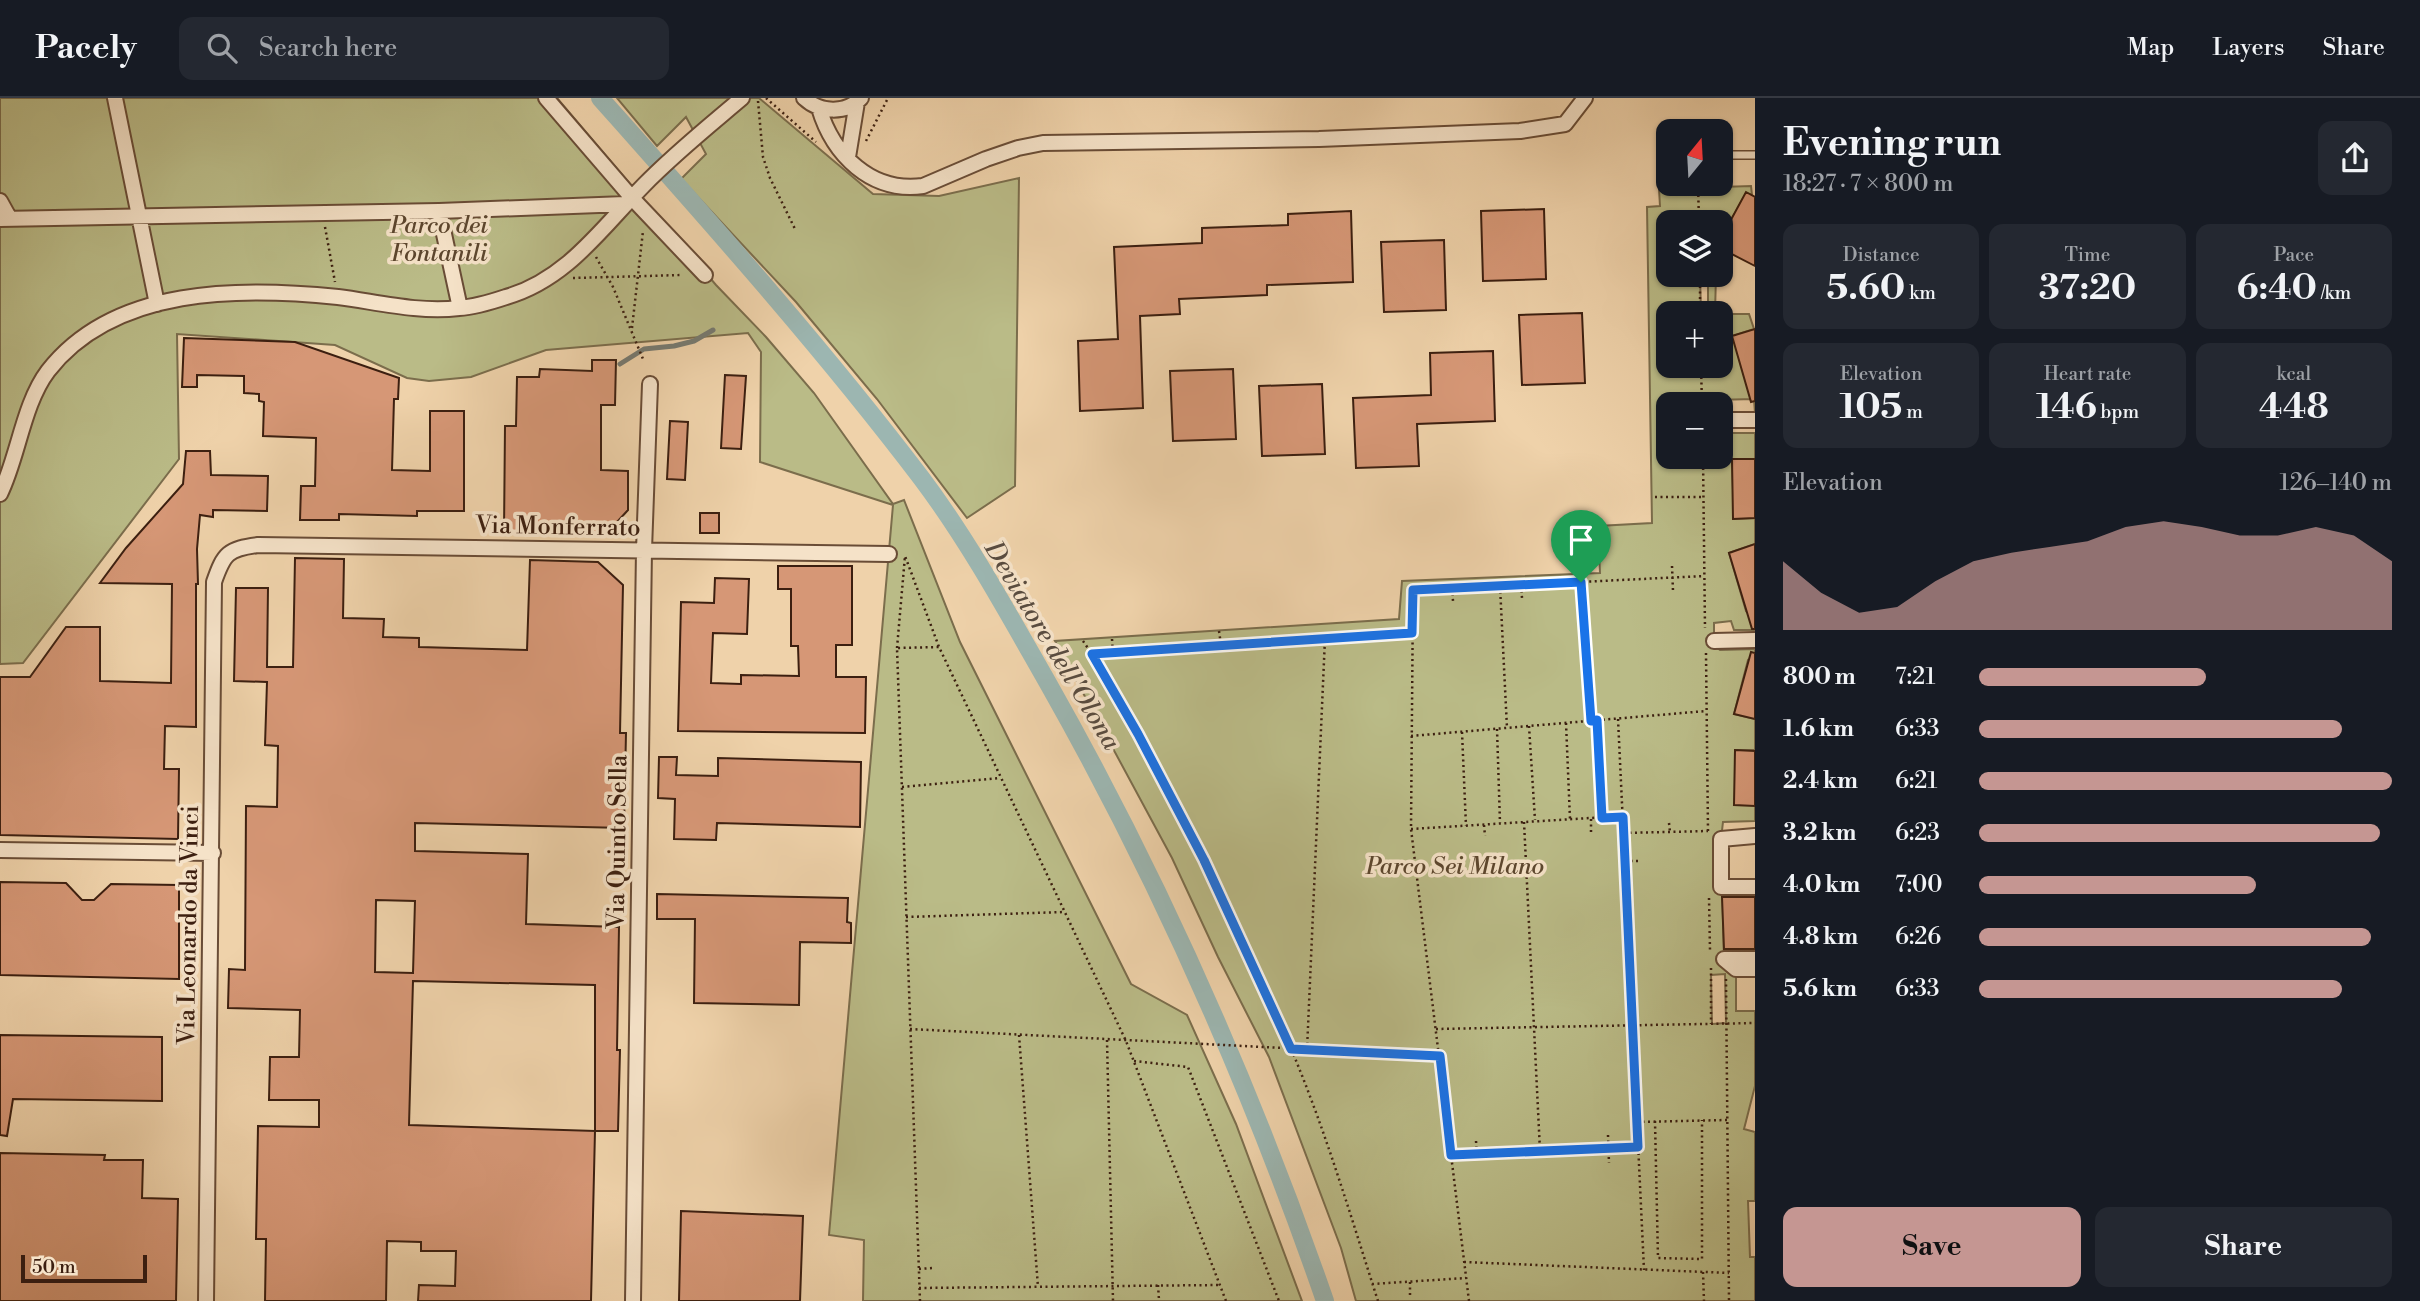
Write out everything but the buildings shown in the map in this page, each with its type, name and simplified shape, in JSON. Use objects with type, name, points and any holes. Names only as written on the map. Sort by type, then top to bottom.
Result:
[{"type":"street","points":[[116,98],[157,304]]},
{"type":"street","points":[[547,98],[629,201],[645,212],[705,275]]},
{"type":"street","points":[[0,494],[26,416],[46,373],[72,344],[107,321],[157,304],[218,294],[285,293],[435,309],[460,308],[507,297],[549,278],[590,244],[645,184],[742,98]]},
{"type":"street","points":[[808,101],[848,158],[875,180],[893,187],[908,188],[923,186],[1018,148],[1043,143],[1319,139],[1520,131],[1565,124],[1586,98]]},
{"type":"street","points":[[848,158],[859,100]]},
{"type":"street","points":[[808,101],[832,110],[845,108],[859,100]]},
{"type":"street","points":[[0,201],[5,219],[439,211],[629,201]]},
{"type":"street","points":[[439,211],[460,308]]},
{"type":"street","name":"Via Quinto Sella","points":[[633,1301],[644,550],[650,384]]},
{"type":"street","points":[[1733,420],[1755,420]]},
{"type":"street","name":"Via Monferrato","points":[[228,553],[238,548],[258,545],[889,554]]},
{"type":"street","name":"Via Leonardo da Vinci","points":[[206,1301],[214,582],[219,566],[228,553]]},
{"type":"street","points":[[1714,640],[1755,640]]},
{"type":"street","points":[[1709,831],[1755,830]]},
{"type":"street","points":[[1755,836],[1721,838],[1721,887],[1755,887]]},
{"type":"street","points":[[0,850],[213,853]]},
{"type":"street","points":[[1755,959],[1724,959],[1736,969],[1755,969]]},
{"type":"lane","points":[[1733,155],[1755,155]]},
{"type":"path","points":[[757,98],[763,158],[795,229]]},
{"type":"path","points":[[766,98],[819,144]]},
{"type":"path","points":[[859,145],[868,140],[888,98]]},
{"type":"path","points":[[631,332],[645,212]]},
{"type":"path","points":[[322,213],[339,298]]},
{"type":"path","points":[[590,244],[608,277],[643,359]]},
{"type":"path","points":[[549,278],[705,275]]},
{"type":"path","points":[[1655,497],[1703,497]]},
{"type":"path","points":[[920,1301],[897,648],[905,556],[939,647],[1126,1041],[1226,1301]]},
{"type":"path","points":[[1672,566],[1673,591]]},
{"type":"path","points":[[1469,1301],[1411,829],[1413,590],[1704,576]]},
{"type":"path","points":[[1581,582],[1591,721]]},
{"type":"path","points":[[1521,585],[1522,598]]},
{"type":"path","points":[[1500,586],[1507,728]]},
{"type":"path","points":[[1452,588],[1453,601]]},
{"type":"path","points":[[1219,631],[1221,645]]},
{"type":"path","points":[[1092,654],[1412,633]]},
{"type":"path","points":[[1307,1050],[1325,638]]},
{"type":"path","points":[[1112,639],[1113,653]]},
{"type":"path","points":[[1083,641],[1138,734],[1204,860],[1291,1049],[1328,1148],[1378,1301]]},
{"type":"path","points":[[897,648],[939,647]]},
{"type":"path","points":[[1411,736],[1706,711]]},
{"type":"path","points":[[1618,719],[1644,1270]]},
{"type":"path","points":[[1597,720],[1602,818]]},
{"type":"path","points":[[1566,723],[1570,820]]},
{"type":"path","points":[[1529,726],[1535,822]]},
{"type":"path","points":[[1497,729],[1500,824]]},
{"type":"path","points":[[1462,732],[1466,826]]},
{"type":"path","points":[[902,788],[1001,778]]},
{"type":"path","points":[[1411,829],[1623,817]]},
{"type":"path","points":[[1591,818],[1591,832]]},
{"type":"path","points":[[1524,822],[1539,1151]]},
{"type":"path","points":[[1669,823],[1670,832]]},
{"type":"path","points":[[1484,825],[1485,836]]},
{"type":"path","points":[[1624,834],[1709,831]]},
{"type":"path","points":[[1625,861],[1639,861]]},
{"type":"path","points":[[1709,887],[1710,957]]},
{"type":"path","points":[[906,917],[1065,912]]},
{"type":"path","points":[[1710,965],[1711,1024]]},
{"type":"path","points":[[1711,974],[1718,974]]},
{"type":"path","points":[[1726,974],[1730,1301]]},
{"type":"path","points":[[1436,1029],[1755,1023]]},
{"type":"path","points":[[910,1029],[1440,1056]]},
{"type":"path","points":[[1019,1035],[1038,1287]]},
{"type":"path","points":[[1107,1040],[1112,1301]]},
{"type":"path","points":[[1134,1061],[1188,1067],[1279,1301]]},
{"type":"path","points":[[1655,1121],[1658,1258],[1702,1259],[1702,1120]]},
{"type":"path","points":[[1637,1122],[1727,1120]]},
{"type":"path","points":[[1608,1135],[1609,1163]]},
{"type":"path","points":[[1476,1141],[1477,1154]]},
{"type":"path","points":[[1451,1155],[1638,1147]]},
{"type":"path","points":[[1464,1262],[1729,1273]]},
{"type":"path","points":[[919,1269],[933,1268]]},
{"type":"path","points":[[1703,1272],[1704,1301]]},
{"type":"path","points":[[1372,1284],[1466,1278]]},
{"type":"path","points":[[1410,1281],[1410,1295]]},
{"type":"path","points":[[1158,1285],[1159,1300]]},
{"type":"path","points":[[919,1288],[1220,1285]]},
{"type":"green space","name":"Parco dei Fontanili","points":[[0,98],[557,98],[716,285],[814,393],[893,504],[904,500],[960,642],[1131,984],[1187,1015],[1236,1124],[1302,1301],[863,1301],[864,1240],[829,1235],[893,505],[760,462],[761,352],[748,333],[546,350],[471,377],[429,381],[407,378],[335,345],[177,334],[179,459],[23,663],[0,664]]},
{"type":"green space","points":[[617,98],[759,98],[873,194],[939,196],[1019,178],[1015,486],[967,518],[877,399],[796,302],[681,179],[706,154],[686,117],[657,146]]},
{"type":"green space","name":"Parco Sei Milano","points":[[1751,186],[1752,195],[1746,193],[1733,216],[1733,210],[1656,210],[1656,287],[1700,287],[1701,301],[1656,301],[1656,378],[1733,378],[1733,338],[1755,385],[1755,413],[1754,399],[1733,400],[1733,392],[1656,392],[1656,469],[1732,469],[1734,519],[1755,518],[1755,544],[1729,553],[1746,611],[1755,608],[1755,630],[1734,630],[1731,621],[1714,623],[1714,645],[1720,650],[1755,649],[1755,662],[1748,660],[1734,714],[1755,719],[1755,750],[1738,750],[1755,806],[1755,821],[1723,822],[1721,839],[1724,959],[1736,969],[1736,1011],[1755,1011],[1755,1086],[1744,1129],[1755,1132],[1755,1201],[1748,1201],[1750,1257],[1755,1257],[1755,1301],[1356,1301],[1341,1248],[1269,1057],[1172,858],[1055,641],[1399,619],[1402,581],[1600,573],[1598,526],[1652,523],[1647,207],[1660,206],[1659,196],[1733,196],[1733,187]],"holes":[[[1725,974],[1726,1023],[1712,1024],[1711,975]]]},
{"type":"green space","name":"Parco Sei Milano","points":[[1708,287],[1716,287],[1715,301],[1708,301]]},
{"type":"green space","name":"Parco Sei Milano","points":[[1733,314],[1749,314],[1754,329],[1733,336]]},
{"type":"green space","name":"Parco Sei Milano","points":[[1733,433],[1755,433],[1755,459],[1733,459]]},
{"type":"waterway","name":"Deviatore dell'Olona","points":[[600,98],[845,381],[922,479],[988,580],[1090,759],[1166,910],[1266,1142],[1325,1301]]},
{"type":"waterway","points":[[620,364],[644,349],[694,341],[713,330]]},
{"type":"route","points":[[1581,582],[1591,721],[1597,720],[1602,818],[1623,817],[1638,1147],[1451,1155],[1440,1056],[1291,1049],[1204,860],[1138,734],[1092,654],[1412,633],[1413,590],[1581,582]]}]
